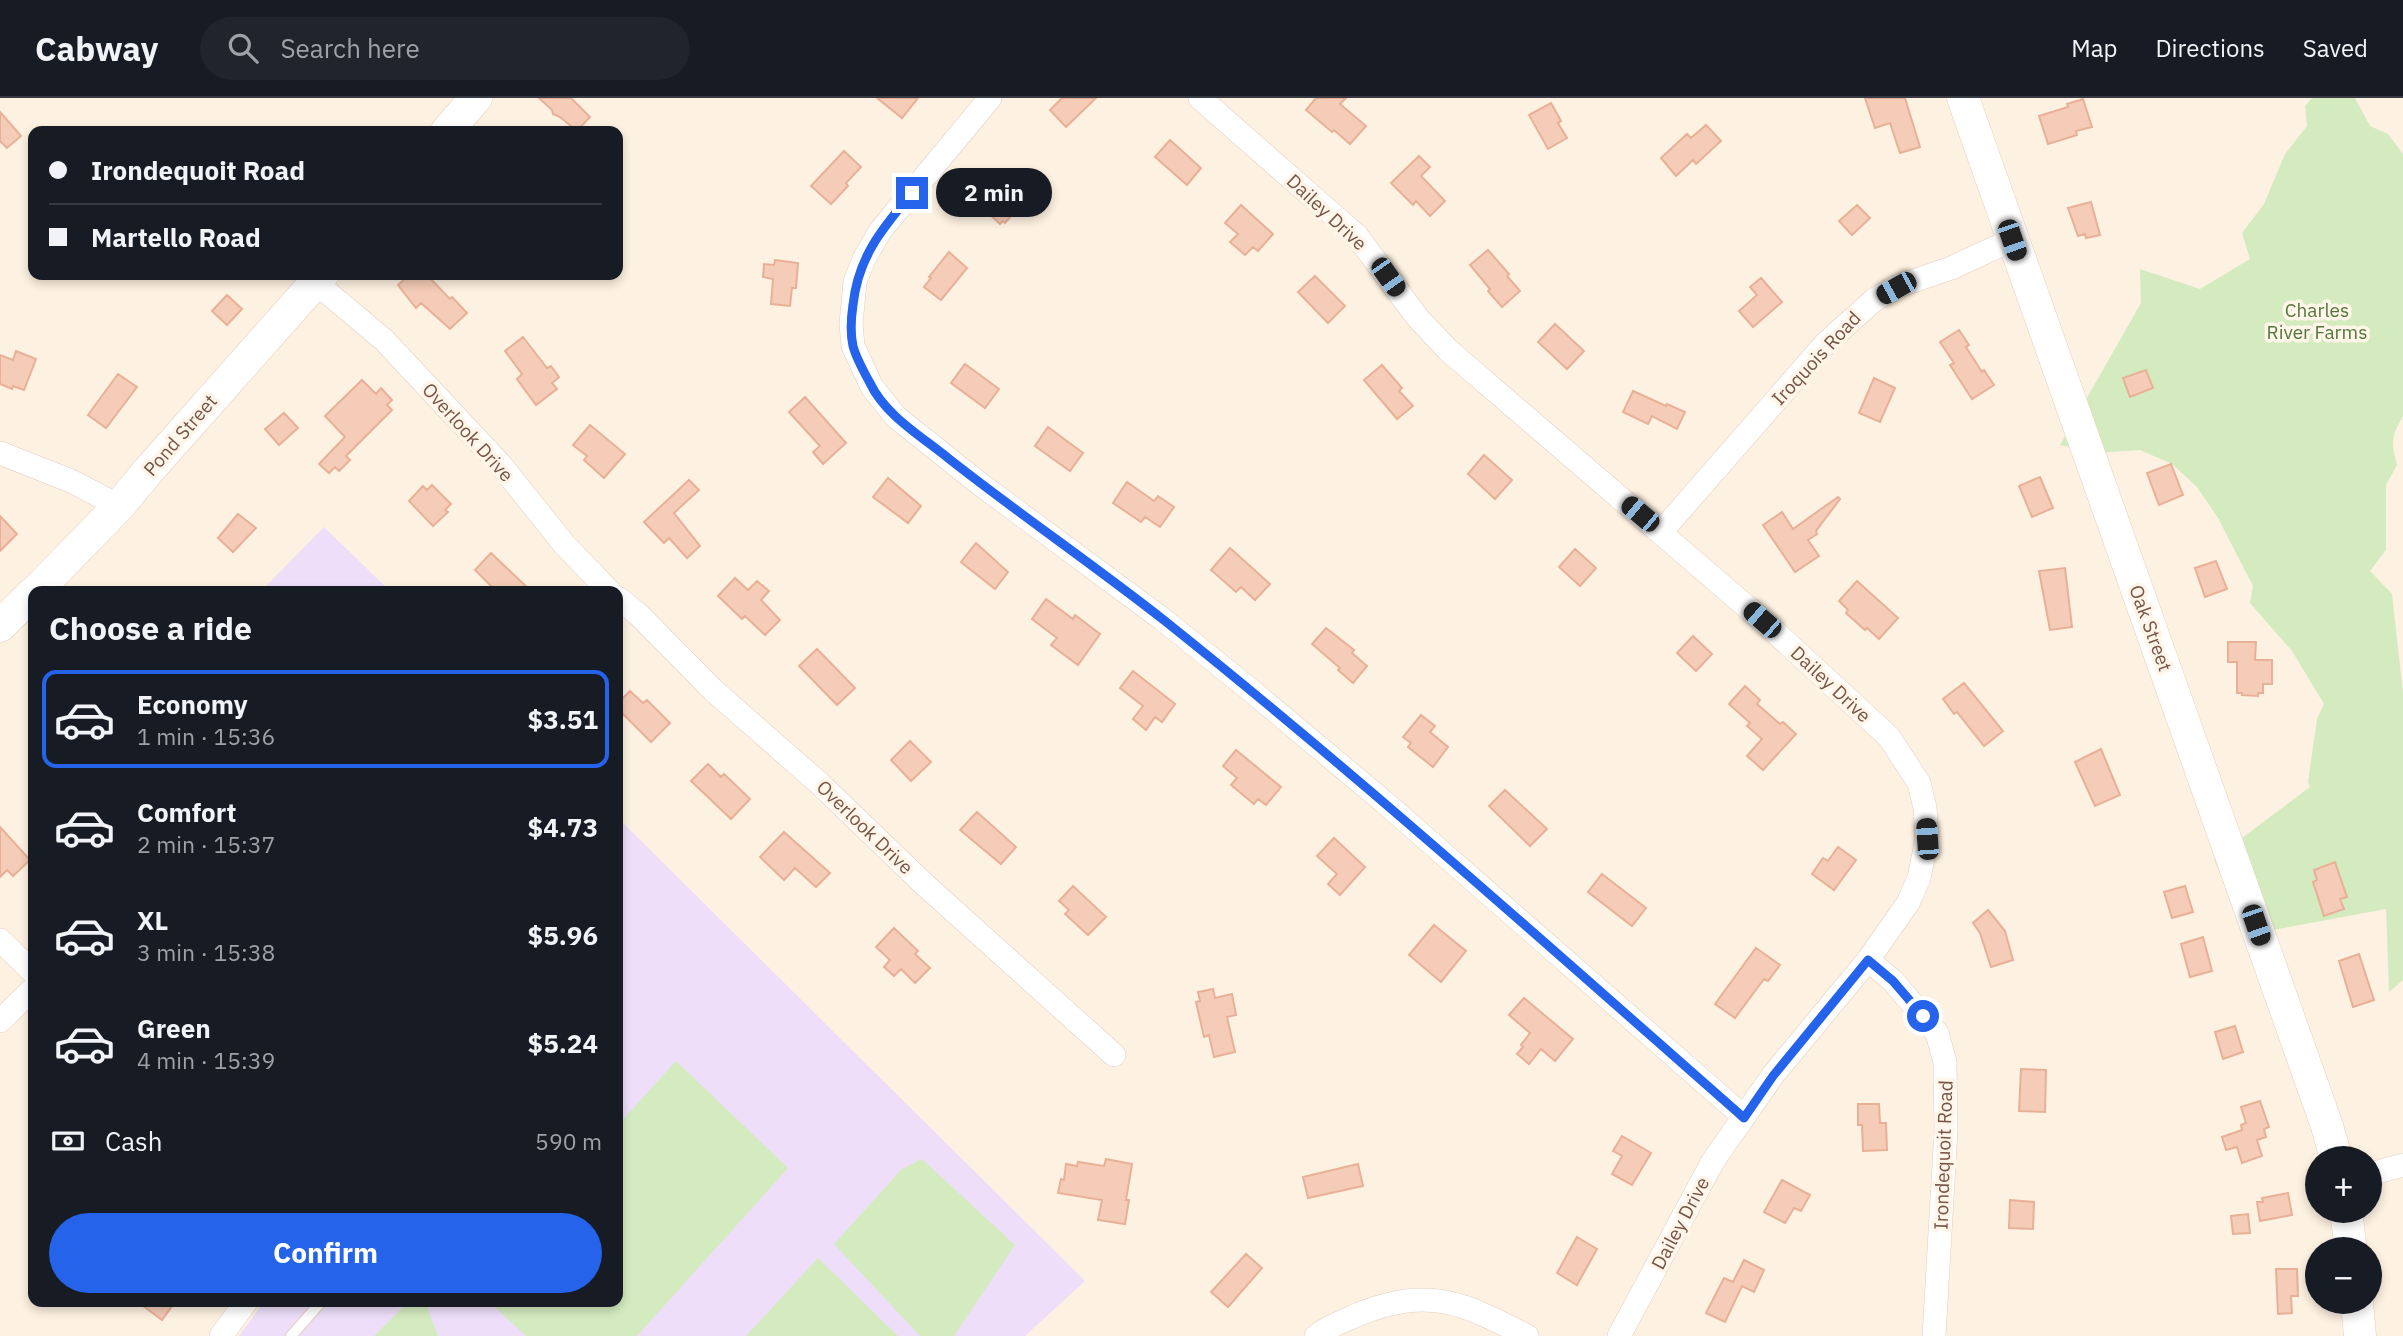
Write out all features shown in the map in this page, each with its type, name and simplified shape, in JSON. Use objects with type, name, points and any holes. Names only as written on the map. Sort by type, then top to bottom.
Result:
[{"type":"main road","points":[[451,126],[476,98]]},
{"type":"main road","name":"Oak Street","points":[[1963,98],[2333,1146]]},
{"type":"main road","name":"Pond Street","points":[[40,586],[119,506],[317,280]]},
{"type":"main road","name":"Pond Street","points":[[0,626],[28,598]]},
{"type":"main road","points":[[2358,1314],[2360,1336]]},
{"type":"street","points":[[990,98],[880,231],[864,259],[855,282],[851,324],[853,346],[872,387],[897,417],[980,484],[1161,618],[1269,705],[1383,801],[1744,1118]]},
{"type":"street","name":"Dailey Drive","points":[[1200,98],[1357,236],[1417,317],[1448,350],[1762,620],[1889,737],[1919,783],[1925,808],[1927,839],[1919,878],[1908,903],[1868,960],[1773,1076],[1713,1161],[1619,1336]]},
{"type":"street","name":"Iroquois Road","points":[[1661,532],[1826,343],[1874,300],[1896,288],[1951,268],[2012,240]]},
{"type":"street","name":"Overlook Drive","points":[[321,280],[384,340],[500,464],[564,544],[604,586]]},
{"type":"street","points":[[0,453],[71,481],[119,506]]},
{"type":"street","name":"Overlook Drive","points":[[623,602],[713,690],[819,783],[925,885],[1114,1055]]},
{"type":"street","points":[[0,940],[28,967]]},
{"type":"street","name":"Irondequoit Road","points":[[1868,960],[1893,981],[1937,1033],[1945,1062],[1946,1130],[1934,1336]]},
{"type":"street","points":[[0,1021],[28,994]]},
{"type":"street","points":[[2382,1171],[2403,1165]]},
{"type":"street","points":[[1316,1336],[1328,1327],[1388,1303],[1425,1299],[1466,1306],[1527,1336]]},
{"type":"street","points":[[221,1336],[242,1307]]},
{"type":"lane","points":[[291,1336],[317,1307]]},
{"type":"shaded area","points":[[324,527],[385,586],[266,586]]},
{"type":"shaded area","points":[[623,823],[1085,1281],[1025,1336],[239,1336],[260,1307],[623,1307]]},
{"type":"green space","name":"Charles River Farms","points":[[2312,98],[2355,98],[2370,126],[2388,134],[2403,154],[2403,416],[2393,439],[2397,465],[2386,485],[2386,550],[2370,571],[2392,594],[2403,693],[2403,980],[2389,992],[2386,909],[2246,935],[2214,859],[2310,787],[2308,782],[2317,719],[2324,704],[2292,651],[2250,603],[2253,586],[2218,518],[2197,487],[2172,464],[2140,450],[2097,453],[2060,445],[2141,303],[2140,269],[2200,289],[2250,259],[2242,233],[2264,204],[2285,154],[2307,126],[2305,106]]},
{"type":"green space","points":[[676,1061],[788,1168],[637,1336],[526,1336],[494,1307],[623,1307],[623,1119]]},
{"type":"green space","points":[[922,1159],[1015,1245],[954,1336],[920,1336],[834,1244],[902,1169]]},
{"type":"green space","points":[[818,1258],[898,1336],[746,1336]]},
{"type":"green space","points":[[403,1307],[427,1307],[438,1336],[374,1336]]},
{"type":"building","points":[[539,98],[571,98],[590,117],[582,126],[571,126],[553,114]]},
{"type":"building","points":[[877,98],[918,98],[902,118]]},
{"type":"building","points":[[1062,98],[1096,98],[1066,127],[1050,110]]},
{"type":"building","points":[[1316,98],[1346,98],[1340,104],[1366,126],[1350,144],[1306,110]]},
{"type":"building","points":[[1865,98],[1905,98],[1920,147],[1900,153],[1890,123],[1875,128]]},
{"type":"building","points":[[2083,99],[2092,127],[2048,144],[2039,116]]},
{"type":"building","points":[[1551,103],[1567,138],[1548,149],[1529,115]]},
{"type":"building","points":[[0,112],[21,136],[7,148],[0,141]]},
{"type":"building","points":[[1706,125],[1721,141],[1696,164],[1693,160],[1676,176],[1661,158],[1687,134],[1691,138]]},
{"type":"building","points":[[1170,140],[1201,168],[1187,185],[1155,157]]},
{"type":"building","points":[[844,151],[861,167],[831,204],[811,186]]},
{"type":"building","points":[[1419,156],[1430,167],[1421,176],[1445,201],[1430,216],[1416,201],[1413,205],[1391,183]]},
{"type":"building","points":[[1012,171],[1031,189],[1005,223],[1003,221],[1000,224],[983,208],[997,193],[994,190]]},
{"type":"building","points":[[2091,202],[2100,235],[2086,238],[2085,234],[2078,236],[2068,208]]},
{"type":"building","points":[[1241,205],[1273,234],[1258,251],[1253,247],[1245,255],[1230,242],[1238,234],[1225,223]]},
{"type":"building","points":[[1857,205],[1870,218],[1852,235],[1839,221]]},
{"type":"building","points":[[1488,250],[1520,291],[1502,307],[1470,265]]},
{"type":"building","points":[[949,252],[967,268],[941,300],[924,287]]},
{"type":"building","points":[[775,260],[798,263],[796,288],[792,288],[790,306],[771,304],[773,279],[763,277],[764,264],[774,265]]},
{"type":"building","points":[[1315,276],[1345,306],[1328,323],[1298,292]]},
{"type":"building","points":[[1761,278],[1782,302],[1753,327],[1739,311],[1757,295],[1750,287]]},
{"type":"building","points":[[404,280],[432,280],[467,313],[450,329],[421,303],[416,308],[398,285]]},
{"type":"building","points":[[227,295],[242,309],[227,325],[212,311]]},
{"type":"building","points":[[1555,324],[1584,351],[1567,369],[1538,342]]},
{"type":"building","points":[[1959,330],[1969,345],[1966,347],[1994,385],[1972,399],[1950,365],[1954,363],[1940,342]]},
{"type":"building","points":[[523,337],[547,368],[551,366],[559,377],[552,383],[557,389],[536,405],[517,379],[522,374],[505,351]]},
{"type":"building","points":[[16,351],[36,359],[24,390],[0,384],[0,355],[13,360]]},
{"type":"building","points":[[965,364],[999,389],[985,408],[951,383]]},
{"type":"building","points":[[1382,365],[1402,388],[1399,391],[1413,406],[1397,419],[1364,380]]},
{"type":"building","points":[[2146,370],[2153,388],[2130,397],[2123,378]]},
{"type":"building","points":[[118,374],[137,387],[106,428],[88,415]]},
{"type":"building","points":[[1874,378],[1895,388],[1880,422],[1859,413]]},
{"type":"building","points":[[362,380],[376,394],[381,388],[392,400],[387,405],[392,410],[346,456],[350,460],[339,471],[335,467],[329,473],[319,464],[345,437],[325,416]]},
{"type":"building","points":[[1633,391],[1685,412],[1677,429],[1652,416],[1648,424],[1623,412]]},
{"type":"building","points":[[805,397],[846,443],[823,464],[813,452],[820,446],[789,412]]},
{"type":"building","points":[[284,413],[298,428],[279,445],[265,429]]},
{"type":"building","points":[[590,425],[625,454],[604,478],[584,460],[587,456],[573,445]]},
{"type":"building","points":[[1048,427],[1083,453],[1070,471],[1035,446]]},
{"type":"building","points":[[1484,455],[1512,480],[1495,499],[1468,474]]},
{"type":"building","points":[[2171,464],[2183,495],[2159,505],[2147,473]]},
{"type":"building","points":[[2040,477],[2053,508],[2032,517],[2019,486]]},
{"type":"building","points":[[888,478],[921,506],[908,523],[873,497]]},
{"type":"building","points":[[689,480],[699,490],[674,513],[700,546],[687,558],[669,538],[664,543],[644,522]]},
{"type":"building","points":[[1127,482],[1154,501],[1158,496],[1174,507],[1160,527],[1145,517],[1141,522],[1113,503]]},
{"type":"building","points":[[432,485],[451,504],[445,510],[448,512],[433,526],[409,501],[423,486],[427,490]]},
{"type":"building","points":[[1838,497],[1840,499],[1816,531],[1817,534],[1808,540],[1819,556],[1795,572],[1763,525],[1782,512],[1793,529]]},
{"type":"building","points":[[238,514],[256,528],[233,552],[218,538]]},
{"type":"building","points":[[0,516],[17,534],[0,551]]},
{"type":"building","points":[[976,543],[1008,572],[995,589],[961,562]]},
{"type":"building","points":[[1230,548],[1270,584],[1255,600],[1241,587],[1236,592],[1211,570]]},
{"type":"building","points":[[1575,549],[1596,568],[1580,586],[1559,567]]},
{"type":"building","points":[[491,553],[526,586],[491,586],[475,570]]},
{"type":"building","points":[[2216,561],[2227,589],[2205,597],[2195,568]]},
{"type":"building","points":[[2065,568],[2072,627],[2050,630],[2039,571]]},
{"type":"building","points":[[735,578],[748,590],[757,581],[769,591],[761,600],[780,620],[765,635],[745,616],[742,619],[718,596]]},
{"type":"building","points":[[1857,581],[1898,618],[1879,639],[1846,613],[1848,610],[1839,601]]},
{"type":"building","points":[[1046,599],[1073,619],[1075,615],[1100,634],[1078,665],[1051,645],[1057,638],[1032,619]]},
{"type":"building","points":[[1326,628],[1354,650],[1352,653],[1367,666],[1353,683],[1312,644]]},
{"type":"building","points":[[1693,636],[1712,654],[1696,671],[1677,653]]},
{"type":"building","points":[[2228,642],[2256,642],[2255,660],[2272,660],[2272,684],[2263,684],[2263,693],[2258,693],[2258,696],[2237,693],[2237,662],[2228,662]]},
{"type":"building","points":[[817,649],[855,688],[837,705],[799,666]]},
{"type":"building","points":[[1133,671],[1175,704],[1162,722],[1155,717],[1146,730],[1133,719],[1143,706],[1120,688]]},
{"type":"building","points":[[1964,683],[2003,731],[1984,746],[1943,699]]},
{"type":"building","points":[[1745,686],[1760,700],[1757,704],[1796,734],[1763,770],[1747,756],[1762,739],[1747,726],[1750,723],[1729,704]]},
{"type":"building","points":[[630,691],[643,703],[647,700],[670,723],[651,742],[623,714],[623,698]]},
{"type":"building","points":[[1421,715],[1435,726],[1430,732],[1448,747],[1433,767],[1408,747],[1411,743],[1403,737]]},
{"type":"building","points":[[910,741],[931,762],[911,781],[891,760]]},
{"type":"building","points":[[2101,749],[2120,795],[2095,806],[2075,762]]},
{"type":"building","points":[[1236,750],[1281,787],[1266,805],[1258,799],[1254,804],[1231,785],[1237,778],[1223,766]]},
{"type":"building","points":[[708,764],[721,777],[724,774],[750,799],[731,819],[691,781]]},
{"type":"building","points":[[1505,790],[1547,829],[1530,846],[1489,806]]},
{"type":"building","points":[[977,812],[1016,847],[1001,864],[960,830]]},
{"type":"building","points":[[0,827],[28,858],[28,862],[13,876],[7,870],[0,877]]},
{"type":"building","points":[[784,832],[830,873],[816,887],[795,868],[784,880],[760,857]]},
{"type":"building","points":[[1334,838],[1365,867],[1340,895],[1328,884],[1337,874],[1317,856]]},
{"type":"building","points":[[1838,847],[1856,860],[1834,890],[1812,874],[1823,858],[1828,861]]},
{"type":"building","points":[[2335,862],[2347,897],[2340,899],[2344,909],[2324,916],[2313,882],[2317,880],[2314,870]]},
{"type":"building","points":[[1602,874],[1646,908],[1632,926],[1588,892]]},
{"type":"building","points":[[1073,886],[1106,917],[1088,935],[1065,914],[1069,910],[1059,901]]},
{"type":"building","points":[[2185,886],[2193,912],[2172,918],[2164,892]]},
{"type":"building","points":[[1988,910],[2005,931],[2013,960],[1991,967],[1980,933],[1973,923]]},
{"type":"building","points":[[1434,925],[1466,951],[1441,982],[1409,955]]},
{"type":"building","points":[[894,928],[918,951],[915,954],[930,968],[915,983],[901,969],[894,976],[884,967],[890,960],[876,947]]},
{"type":"building","points":[[2203,937],[2212,971],[2190,977],[2181,944]]},
{"type":"building","points":[[1756,948],[1780,965],[1768,981],[1764,979],[1735,1018],[1715,1004]]},
{"type":"building","points":[[2359,954],[2374,1000],[2353,1007],[2339,961]]},
{"type":"building","points":[[1213,989],[1215,998],[1232,994],[1236,1015],[1227,1017],[1235,1052],[1214,1057],[1209,1035],[1204,1037],[1196,1002],[1200,1001],[1198,992]]},
{"type":"building","points":[[1524,998],[1573,1039],[1555,1061],[1541,1049],[1529,1064],[1517,1054],[1530,1033],[1509,1015]]},
{"type":"building","points":[[2235,1026],[2243,1052],[2223,1059],[2215,1032]]},
{"type":"building","points":[[2021,1069],[2046,1070],[2045,1112],[2019,1111]]},
{"type":"building","points":[[2260,1101],[2269,1127],[2264,1129],[2266,1137],[2257,1140],[2262,1156],[2242,1163],[2237,1147],[2226,1150],[2222,1137],[2242,1130],[2241,1125],[2246,1123],[2241,1107]]},
{"type":"building","points":[[1858,1104],[1879,1104],[1880,1123],[1886,1123],[1887,1150],[1863,1151],[1862,1125],[1858,1125]]},
{"type":"building","points":[[1622,1136],[1651,1153],[1632,1185],[1612,1174],[1622,1156],[1613,1151]]},
{"type":"building","points":[[1106,1159],[1132,1164],[1125,1224],[1098,1220],[1102,1200],[1058,1193],[1061,1179],[1064,1180],[1066,1164],[1077,1166],[1078,1162],[1104,1166]]},
{"type":"building","points":[[1358,1164],[1363,1186],[1308,1198],[1303,1177]]},
{"type":"building","points":[[1782,1180],[1810,1195],[1801,1211],[1794,1208],[1785,1223],[1764,1212]]},
{"type":"building","points":[[2288,1193],[2292,1215],[2260,1221],[2257,1202],[2263,1202],[2262,1198]]},
{"type":"building","points":[[2010,1200],[2034,1202],[2033,1229],[2009,1228]]},
{"type":"building","points":[[2248,1214],[2250,1233],[2233,1234],[2231,1216]]},
{"type":"building","points":[[1577,1237],[1597,1249],[1577,1285],[1557,1273]]},
{"type":"building","points":[[1246,1254],[1262,1268],[1228,1307],[1211,1292]]},
{"type":"building","points":[[1744,1260],[1764,1270],[1754,1292],[1742,1286],[1725,1322],[1706,1313],[1724,1278],[1733,1282]]},
{"type":"building","points":[[2276,1269],[2297,1269],[2298,1296],[2291,1296],[2292,1313],[2278,1314]]},
{"type":"building","points":[[145,1307],[171,1307],[162,1320]]},
{"type":"route","points":[[912,193],[880,231],[864,259],[855,282],[851,324],[853,346],[872,387],[897,417],[980,484],[1161,618],[1248,688],[1383,801],[1744,1118],[1773,1076],[1868,960],[1893,981],[1923,1016]]}]
